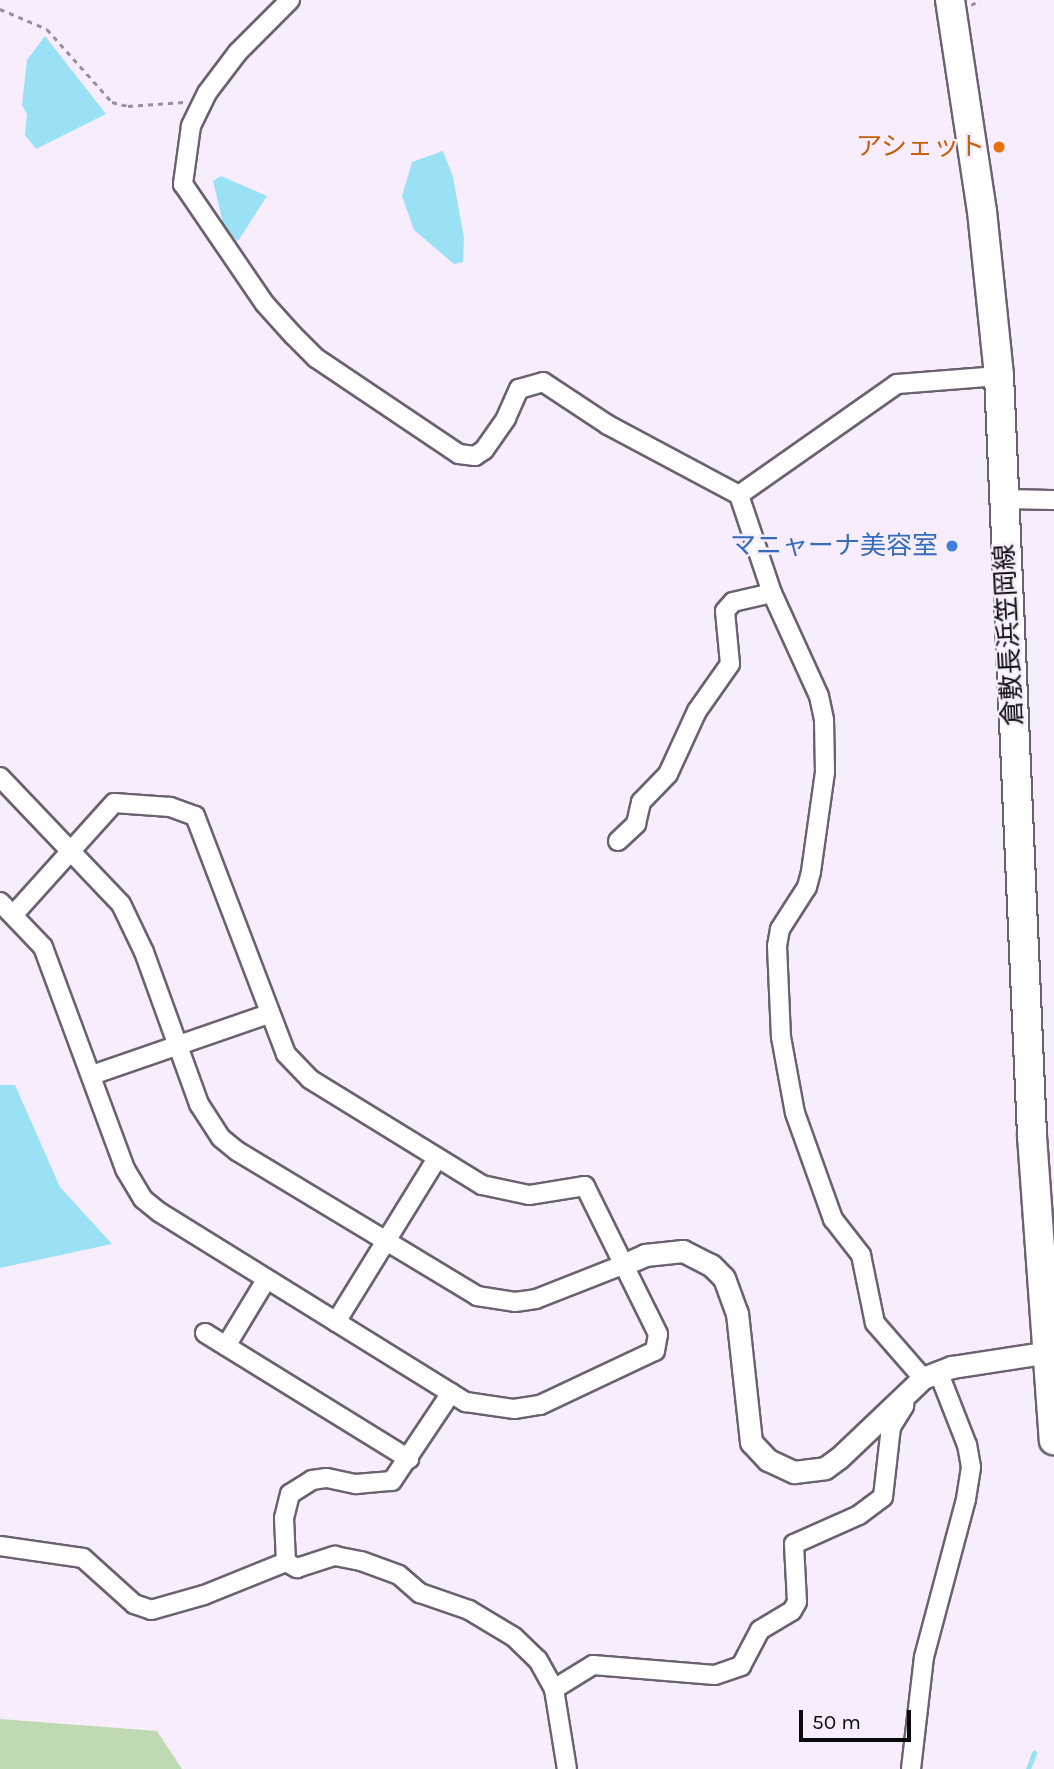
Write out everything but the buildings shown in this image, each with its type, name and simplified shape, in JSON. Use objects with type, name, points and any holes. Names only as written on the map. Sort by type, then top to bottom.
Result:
[{"type":"main road","name":"倉敷長浜笠岡線","points":[[950,0],[982,211],[999,376],[1032,1136],[1049,1273],[1054,1440]]},
{"type":"street","points":[[290,0],[238,51],[203,100],[184,155],[186,192],[265,304],[316,358],[459,454],[475,456],[484,450],[506,418],[519,389],[543,382],[608,425],[739,495],[772,593],[819,696],[824,720],[824,772],[811,872],[807,887],[780,929],[777,946],[781,1037],[795,1113],[833,1219],[861,1255],[875,1323],[930,1375],[967,1445],[971,1467],[967,1499],[924,1657],[911,1769]]},
{"type":"street","points":[[739,495],[897,384],[999,376]]},
{"type":"street","points":[[1003,499],[1054,500]]},
{"type":"street","points":[[618,841],[636,824],[641,802],[668,774],[697,711],[730,664],[725,611],[733,602],[772,593]]},
{"type":"street","points":[[0,777],[103,880],[135,929],[200,1104],[221,1138],[458,1287],[514,1302],[536,1299],[645,1255],[683,1251],[712,1265],[724,1278],[737,1313],[747,1429],[758,1451],[779,1467],[810,1472],[825,1468],[905,1392],[930,1375],[1050,1352]]},
{"type":"street","points":[[0,902],[15,914],[43,947],[125,1170],[143,1199],[267,1280],[451,1393],[489,1408],[540,1405],[655,1351],[658,1334],[585,1186],[529,1195],[505,1194],[436,1160],[310,1079],[286,1055],[268,1014],[195,816],[170,807],[114,803],[15,914]]},
{"type":"street","points":[[92,1075],[268,1014]]},
{"type":"street","points":[[336,1321],[436,1160]]},
{"type":"street","points":[[226,1346],[267,1280]]},
{"type":"street","points":[[205,1333],[409,1459]]},
{"type":"street","points":[[554,1689],[593,1665],[715,1675],[741,1666],[760,1630],[792,1611],[797,1602],[794,1544],[859,1515],[884,1497],[891,1427],[904,1406],[905,1392]]},
{"type":"street","points":[[286,1562],[284,1518],[290,1494],[312,1480],[327,1478],[356,1484],[392,1481],[451,1393]]},
{"type":"street","points":[[0,1546],[83,1558],[134,1604],[151,1610],[204,1595],[286,1562]]},
{"type":"street","points":[[286,1562],[297,1568],[335,1556],[399,1575],[421,1593],[469,1610],[514,1637],[538,1660],[554,1689],[567,1769]]},
{"type":"path","points":[[0,9],[47,29],[112,102],[128,106],[203,100]]},
{"type":"green space","points":[[0,1719],[157,1731],[182,1769],[0,1769]]},
{"type":"water","points":[[45,36],[106,114],[36,149],[25,135],[27,114],[22,105],[27,60]]},
{"type":"water","points":[[443,151],[453,177],[464,238],[463,262],[454,264],[414,230],[402,196],[412,162]]},
{"type":"water","points":[[221,176],[267,196],[238,241],[225,231],[213,181]]},
{"type":"water","points":[[0,1085],[15,1085],[60,1187],[112,1244],[0,1268]]},
{"type":"waterway","points":[[1028,1769],[1034,1753]]},
{"type":"place","name":"アシェット","points":[[999,147]]},
{"type":"place","name":"マニャーナ美容室","points":[[952,546]]}]
